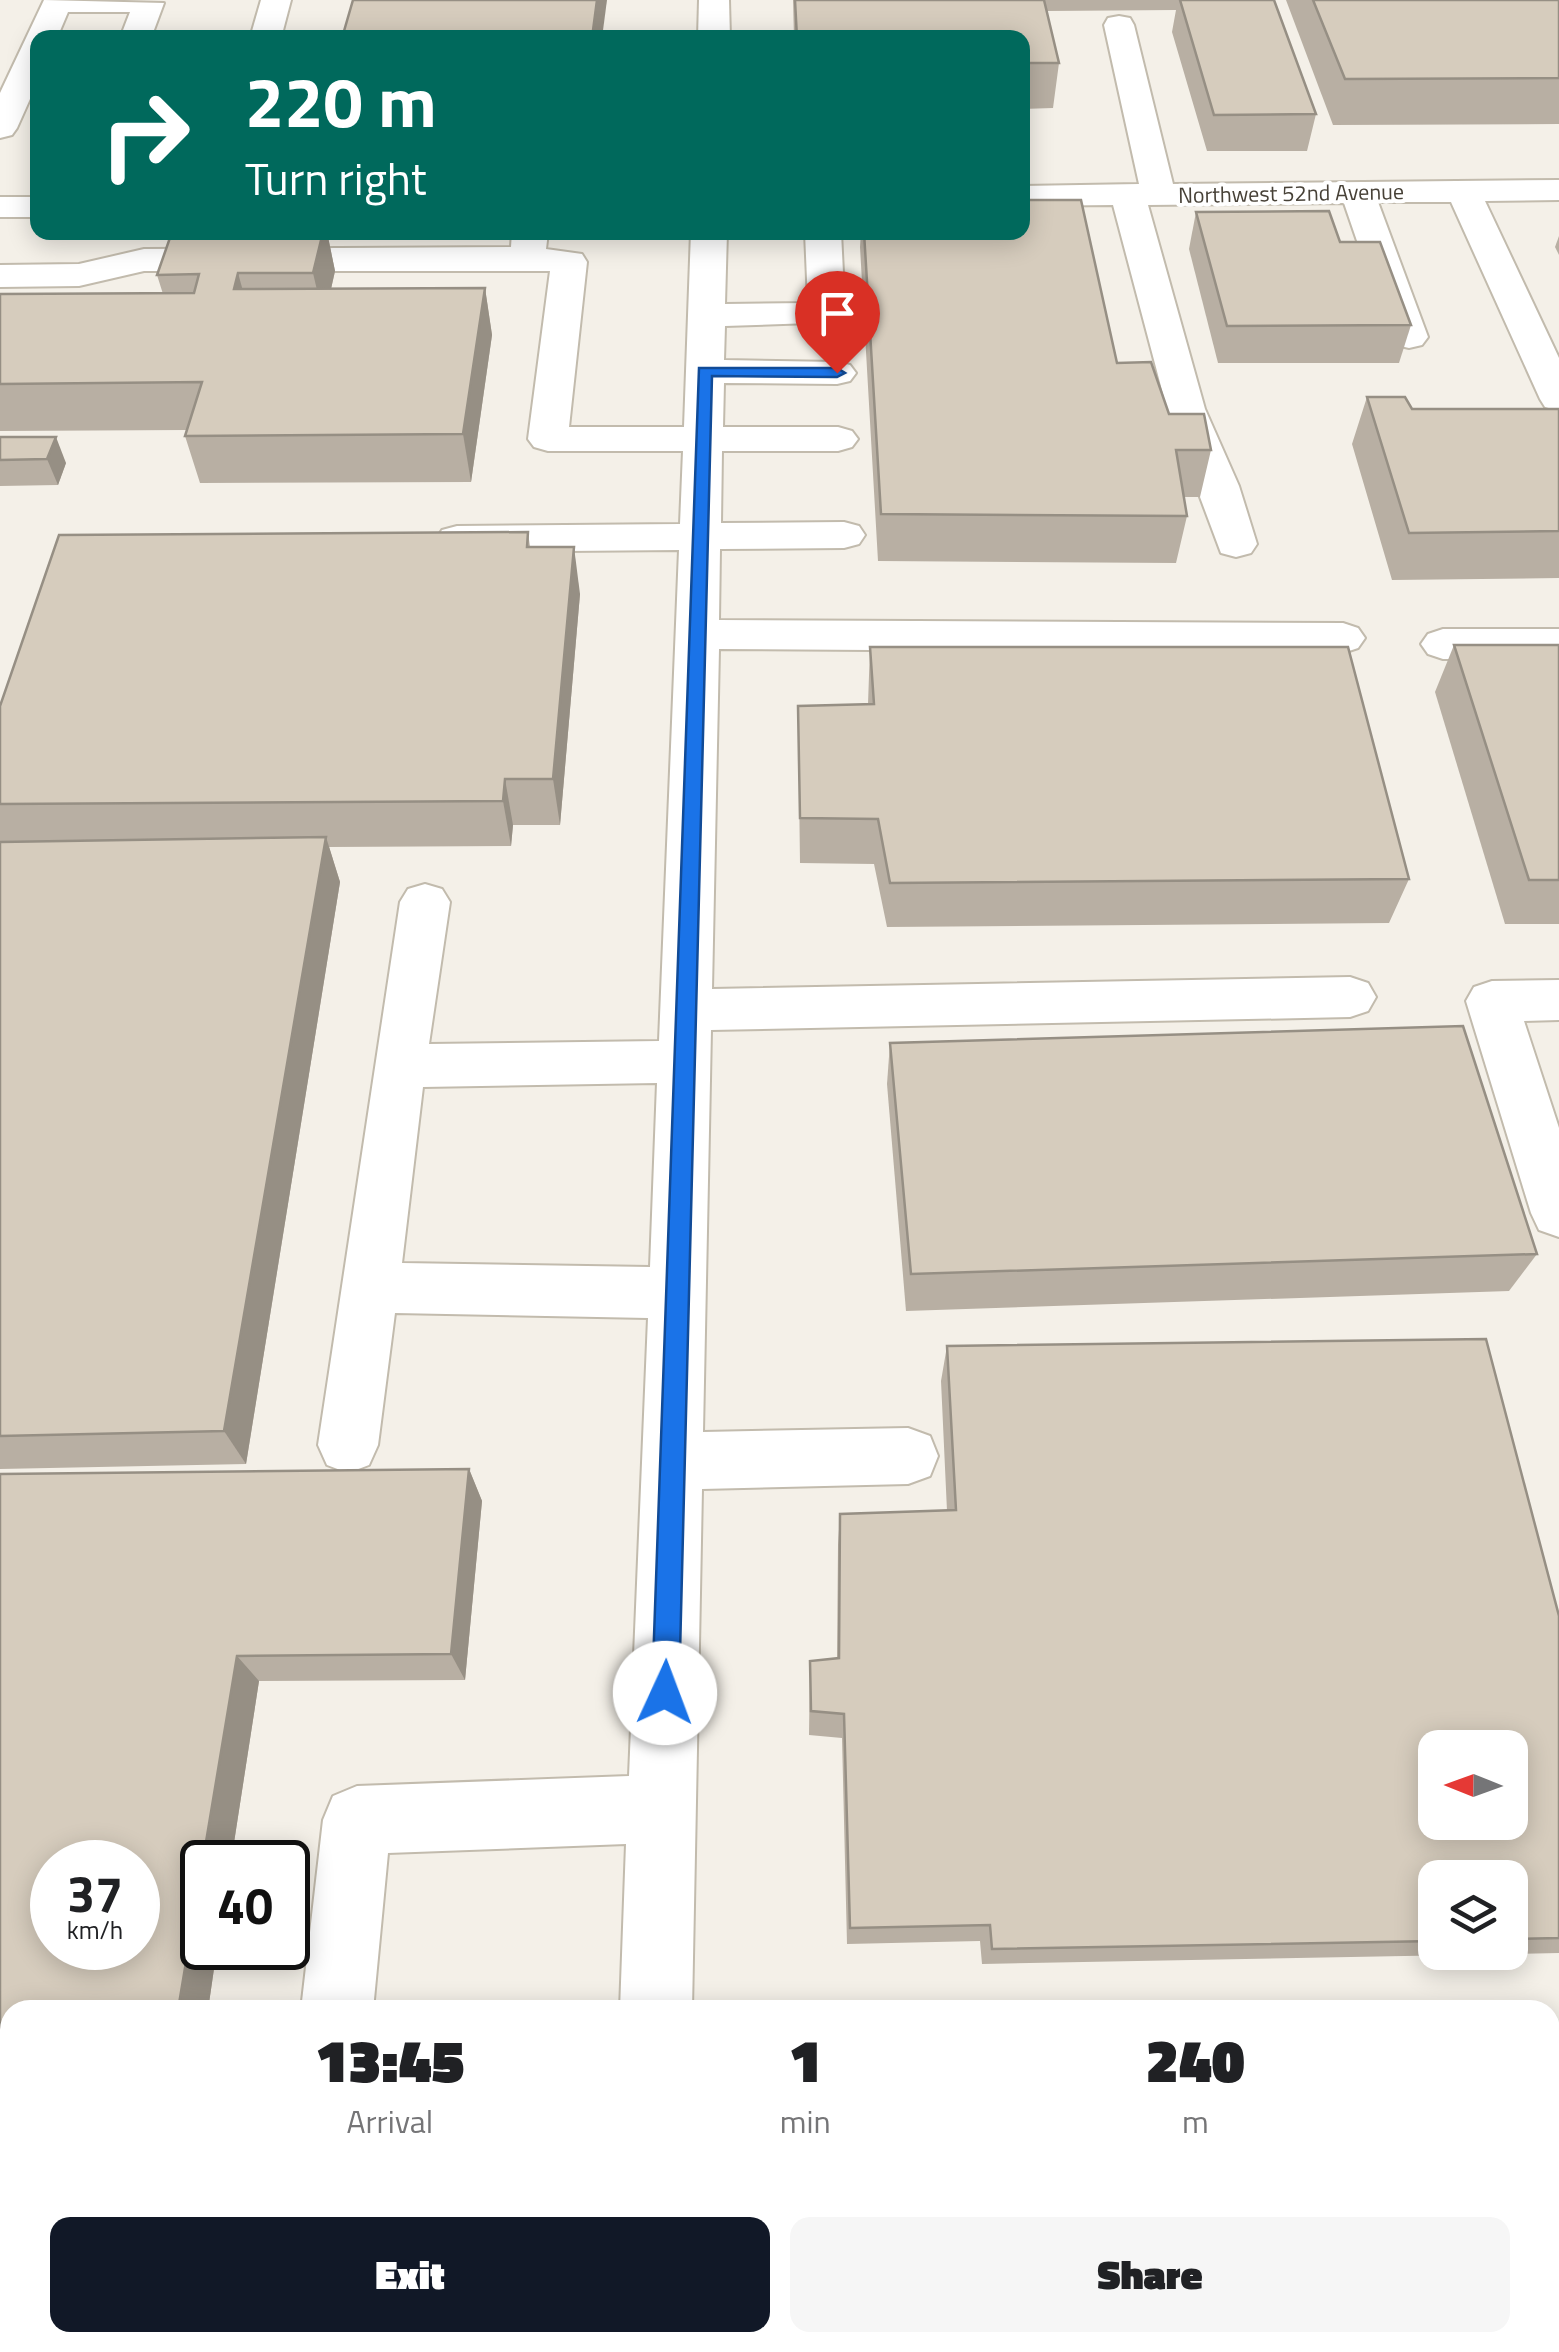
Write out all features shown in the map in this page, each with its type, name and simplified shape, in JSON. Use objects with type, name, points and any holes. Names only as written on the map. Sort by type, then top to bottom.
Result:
[{"type":"street","points":[[267,30],[276,0]]},
{"type":"street","points":[[714,0],[714,30]]},
{"type":"street","points":[[45,30],[56,4],[149,2],[138,30]]},
{"type":"street","points":[[1119,26],[1144,195],[1186,409],[1219,486],[1236,544]]},
{"type":"street","points":[[6,143],[30,70]]},
{"type":"street","name":"Northwest 52nd Avenue","points":[[1030,196],[1559,190]]},
{"type":"street","points":[[1462,191],[1548,412]]},
{"type":"street","points":[[1357,192],[1409,336]]},
{"type":"street","points":[[0,207],[30,207]]},
{"type":"street","points":[[656,2000],[709,240]]},
{"type":"street","points":[[706,315],[827,314],[822,240]]},
{"type":"street","points":[[0,276],[79,275],[144,260],[385,275],[510,260],[569,262],[548,439],[838,439]]},
{"type":"street","points":[[704,371],[837,373]]},
{"type":"street","points":[[421,539],[844,535]]},
{"type":"street","points":[[696,634],[1343,638]]},
{"type":"street","points":[[1443,644],[1559,644]]},
{"type":"street","points":[[348,1444],[424,902]]},
{"type":"street","points":[[400,1066],[685,1036],[1350,997]]},
{"type":"street","points":[[1559,1000],[1492,1001],[1559,1214]]},
{"type":"street","points":[[370,1287],[678,1292]]},
{"type":"street","points":[[672,1461],[908,1456]]},
{"type":"street","points":[[338,2000],[357,1820],[662,1809]]},
{"type":"building","points":[[353,0],[597,0],[593,30],[344,30]]},
{"type":"building","points":[[795,0],[1044,0],[1059,63],[1030,63],[1030,30],[797,30]]},
{"type":"building","points":[[1180,0],[1274,0],[1316,114],[1214,115]]},
{"type":"building","points":[[1313,0],[1559,0],[1559,78],[1345,79]]},
{"type":"building","points":[[1030,200],[1081,200],[1117,363],[1151,362],[1169,414],[1204,414],[1211,450],[1176,450],[1187,516],[881,514],[864,240],[1030,240]]},
{"type":"building","points":[[1329,211],[1340,242],[1380,242],[1411,325],[1227,326],[1196,212]]},
{"type":"building","points":[[169,240],[321,240],[313,273],[238,273],[234,289],[485,288],[463,434],[185,436],[202,382],[0,384],[0,294],[194,293],[199,274],[157,275]]},
{"type":"building","points":[[1367,397],[1405,397],[1412,409],[1559,409],[1559,531],[1409,533]]},
{"type":"building","points":[[0,437],[56,437],[47,459],[0,460]]},
{"type":"building","points":[[528,532],[527,547],[574,547],[553,779],[505,779],[503,801],[0,804],[0,706],[59,535]]},
{"type":"building","points":[[1454,645],[1559,645],[1559,880],[1529,880]]},
{"type":"building","points":[[870,647],[1348,647],[1409,879],[890,883],[878,819],[800,818],[798,706],[874,704]]},
{"type":"building","points":[[326,837],[224,1431],[0,1436],[0,842]]},
{"type":"building","points":[[1463,1026],[1537,1254],[911,1274],[890,1043]]},
{"type":"building","points":[[1486,1339],[1559,1616],[1559,1938],[1528,1939],[1528,1860],[1418,1860],[1418,1941],[992,1949],[990,1925],[850,1928],[844,1714],[811,1711],[810,1661],[839,1658],[840,1514],[956,1510],[947,1346]]},
{"type":"building","points":[[469,1469],[451,1654],[237,1656],[206,1840],[180,1840],[180,1970],[185,1970],[180,2000],[0,2000],[0,1474]]},
{"type":"route","points":[[665,1693],[704,371],[837,373]]}]
